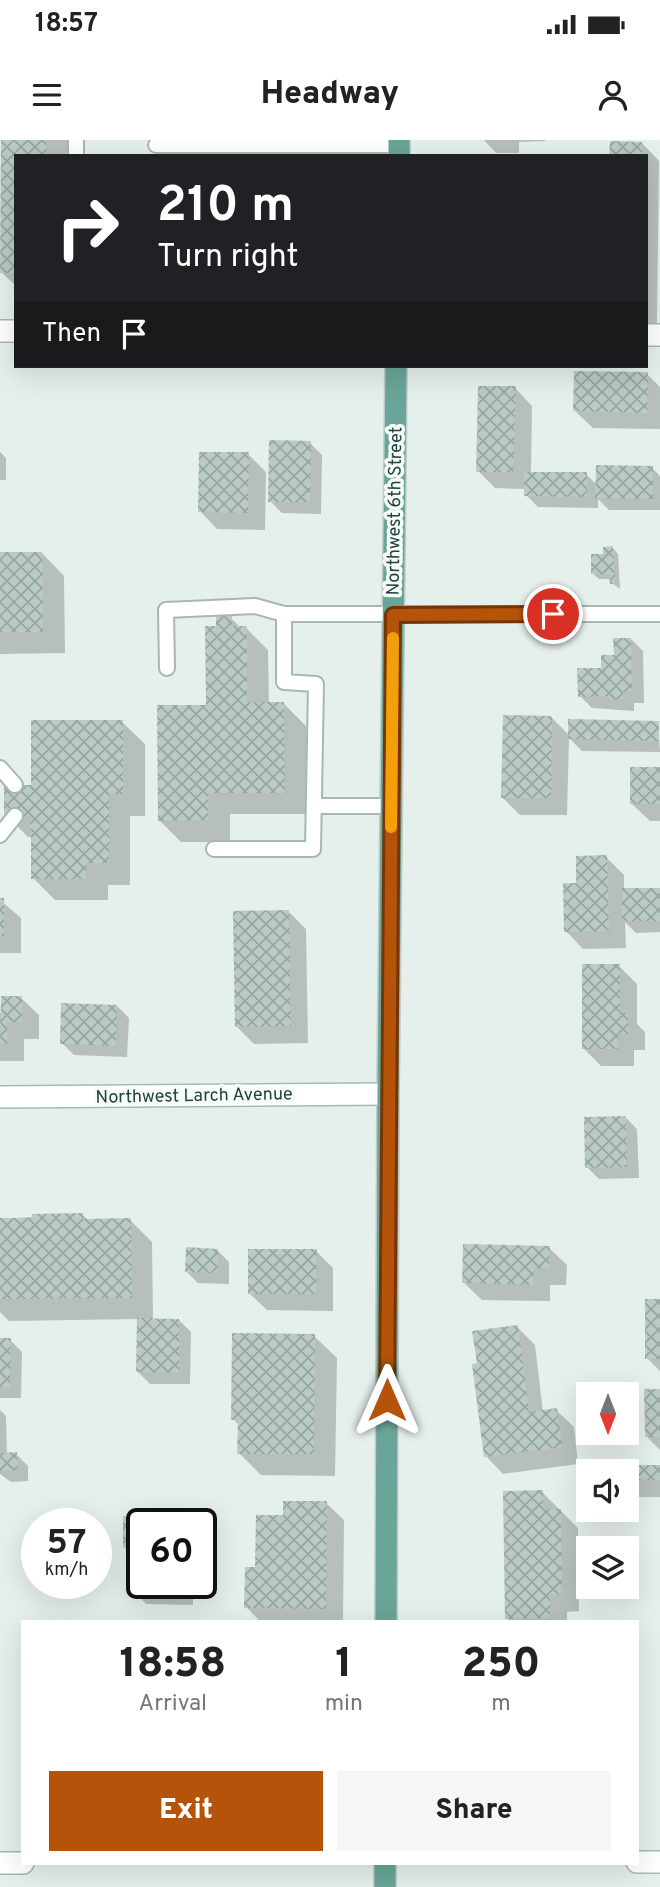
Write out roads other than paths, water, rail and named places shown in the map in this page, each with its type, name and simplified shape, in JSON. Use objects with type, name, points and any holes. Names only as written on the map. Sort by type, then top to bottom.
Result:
[{"type":"main road","name":"Northwest 6th Street","points":[[386,1620],[388,1094],[396,368]]},
{"type":"main road","points":[[385,1865],[385,1887]]},
{"type":"street","name":"Northwest Larch Avenue","points":[[0,1097],[388,1094]]},
{"type":"street","points":[[639,1862],[660,1862]]},
{"type":"street","points":[[0,1863],[21,1863]]},
{"type":"lane","points":[[157,147],[326,150],[399,147]]},
{"type":"lane","points":[[167,668],[166,610],[255,606],[284,614],[660,614]]},
{"type":"lane","points":[[214,849],[313,849],[316,684],[284,682],[284,614]]},
{"type":"lane","points":[[0,768],[15,785]]},
{"type":"lane","points":[[314,806],[391,806]]},
{"type":"lane","points":[[0,835],[15,816]]}]
